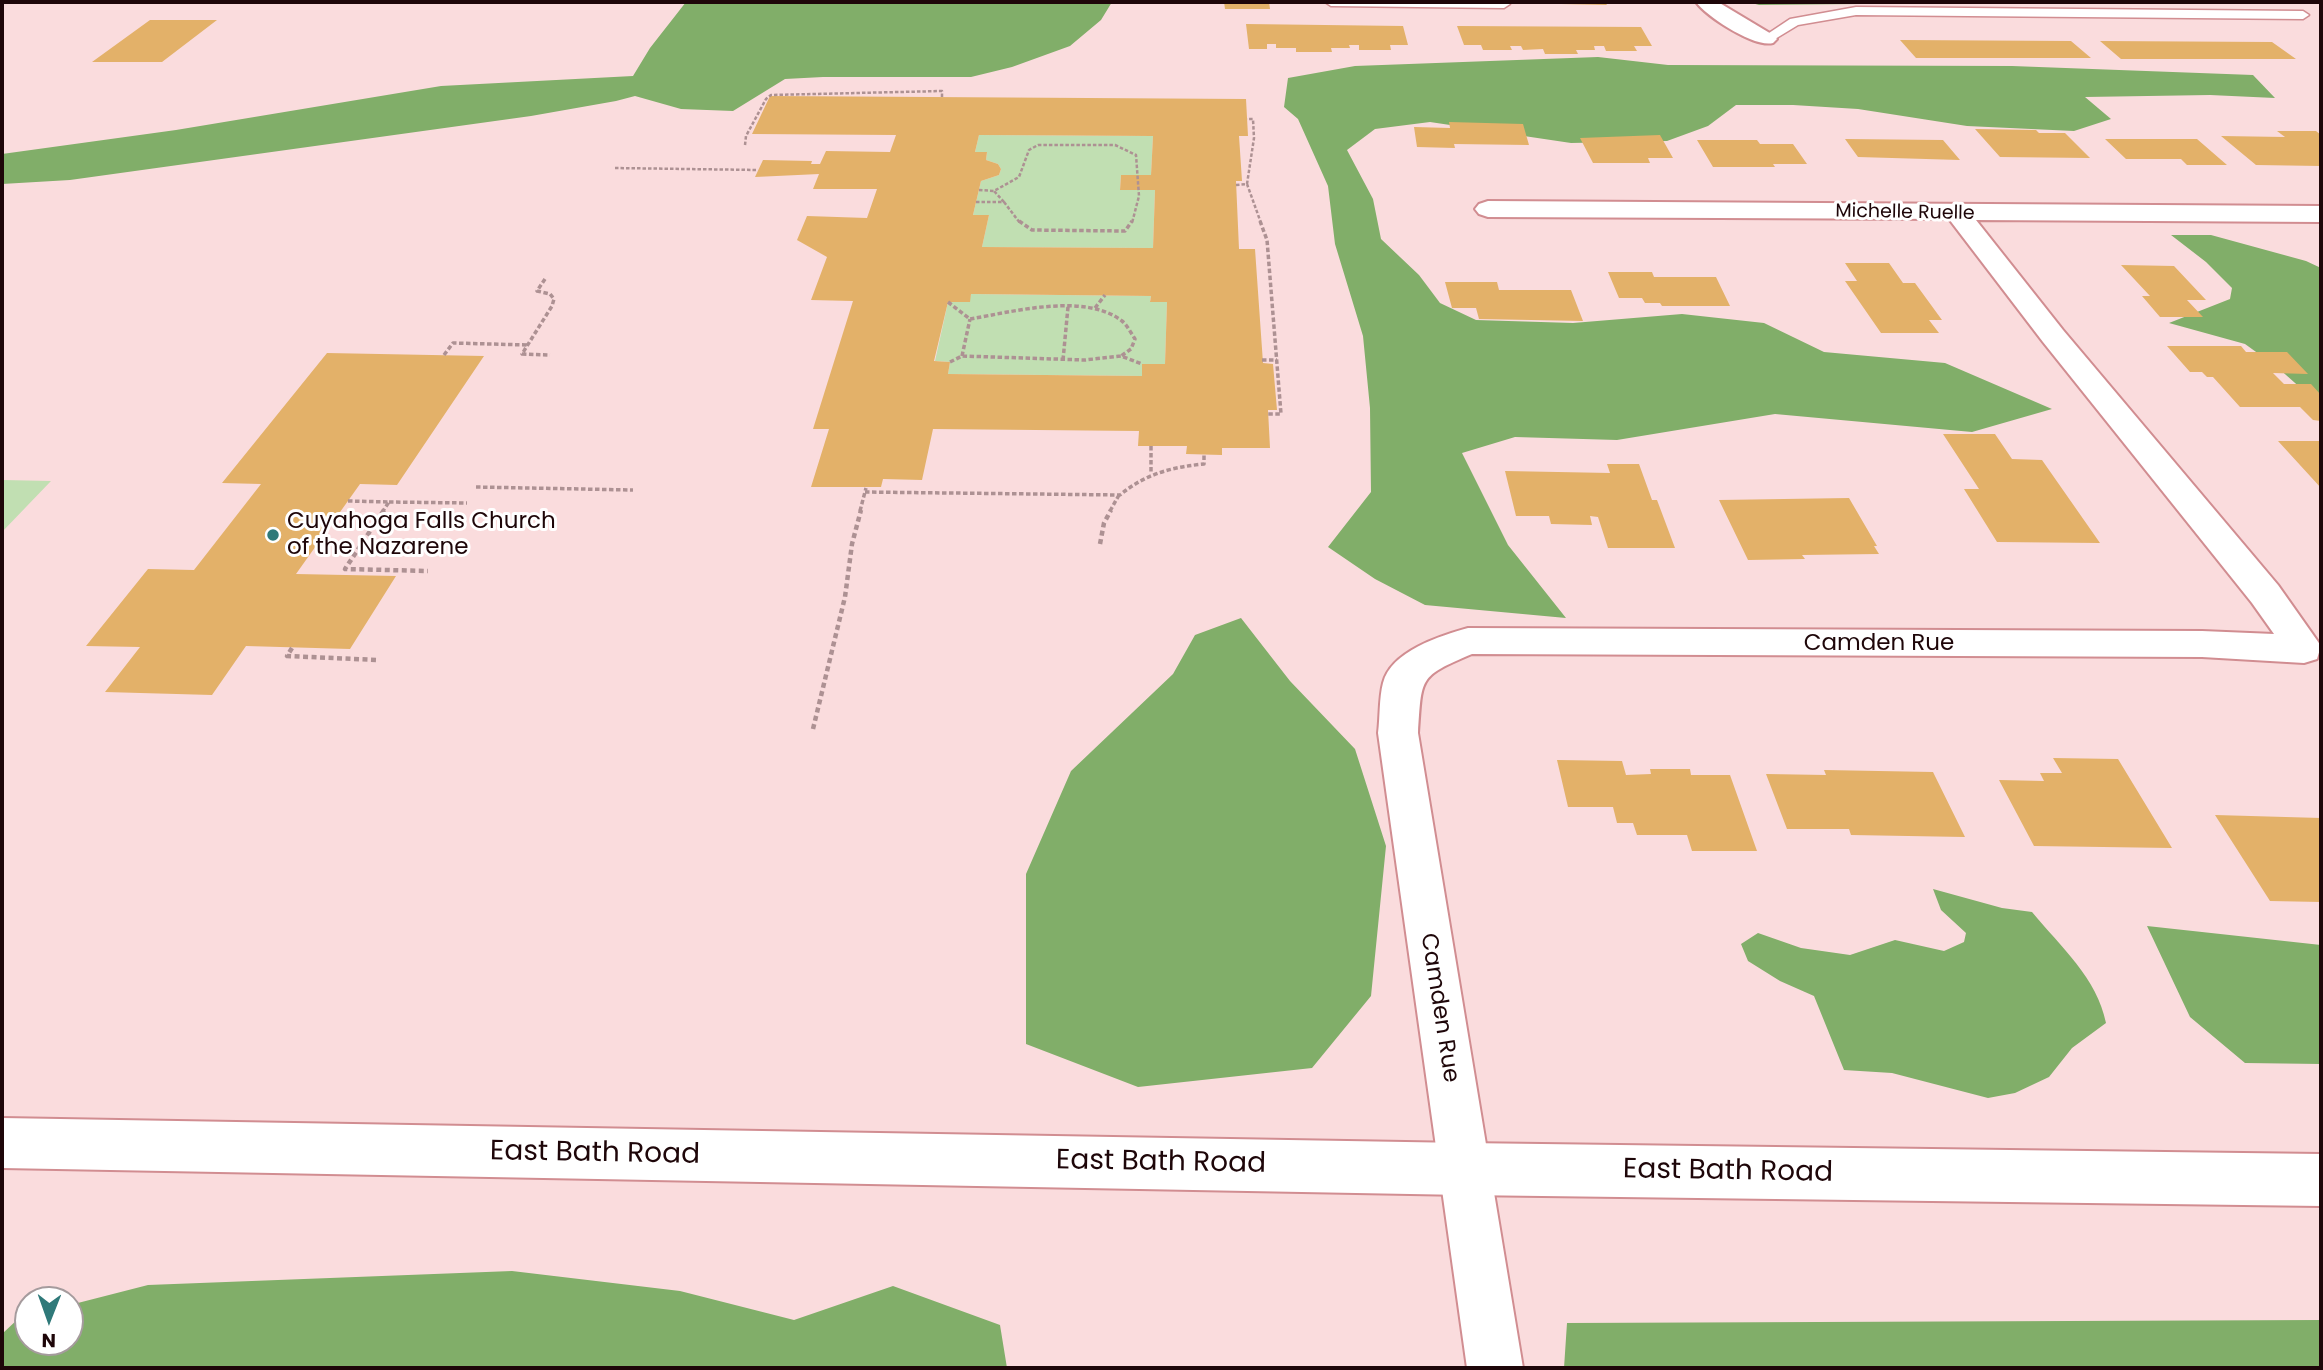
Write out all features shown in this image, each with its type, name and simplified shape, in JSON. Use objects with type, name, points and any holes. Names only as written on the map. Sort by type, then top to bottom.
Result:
[{"type":"street","points":[[1706,2],[1717,12],[1766,39]]},
{"type":"street","name":"Michelle Ruelle","points":[[1488,209],[1958,214],[2321,214]]},
{"type":"street","name":"Camden Rue","points":[[1464,1169],[1398,733],[1402,682],[1424,659],[1468,642],[2202,644],[2304,649],[2265,594],[2053,336],[1958,214]]},
{"type":"street","name":"East Bath Road","points":[[2,1143],[1464,1169],[2321,1180]]},
{"type":"street","points":[[1464,1169],[1495,1368]]},
{"type":"lane","points":[[1331,2],[1504,4],[1503,2]]},
{"type":"lane","points":[[1766,39],[1794,22],[1856,11],[2302,15]]},
{"type":"path","points":[[745,145],[746,136],[766,99],[771,95],[942,91],[942,97]]},
{"type":"path","points":[[1247,119],[1253,119],[1255,138],[1247,184],[1267,240],[1281,414],[1268,414]]},
{"type":"path","points":[[979,190],[994,191],[1015,183],[1023,175],[1029,150],[1038,145],[1115,145],[1136,155],[1139,165],[1136,216],[1133,225],[1125,231],[1032,230],[1021,224],[994,191]]},
{"type":"path","points":[[615,168],[758,170]]},
{"type":"path","points":[[1236,185],[1247,184]]},
{"type":"path","points":[[976,202],[1004,202]]},
{"type":"path","points":[[545,279],[537,291],[551,294],[554,299],[523,354],[550,355]]},
{"type":"path","points":[[1095,308],[1105,295]]},
{"type":"path","points":[[948,302],[970,319],[1068,307],[1095,308],[1109,312],[1131,329],[1135,339],[1131,349],[1121,356],[1106,359],[962,356],[950,362]]},
{"type":"path","points":[[1063,360],[1068,307]]},
{"type":"path","points":[[962,356],[970,319]]},
{"type":"path","points":[[444,355],[453,343],[528,345]]},
{"type":"path","points":[[1121,356],[1142,364]]},
{"type":"path","points":[[1262,360],[1276,360]]},
{"type":"path","points":[[1151,446],[1151,474]]},
{"type":"path","points":[[1100,544],[1104,523],[1119,495],[1151,474],[1179,465],[1204,464],[1204,454]]},
{"type":"path","points":[[476,488],[633,490]]},
{"type":"path","points":[[813,729],[845,597],[852,544],[866,490],[1119,495]]},
{"type":"path","points":[[348,501],[467,503]]},
{"type":"path","points":[[389,502],[345,569],[428,571]]},
{"type":"path","points":[[292,648],[287,656],[377,660]]},
{"type":"green space","points":[[686,2],[1112,2],[1101,20],[1070,46],[1012,67],[971,77],[785,79],[733,111],[681,109],[635,96],[531,116],[70,180],[2,184],[2,154],[176,130],[441,86],[633,76],[650,48]]},
{"type":"green space","points":[[1748,2],[2066,2],[1759,5]]},
{"type":"green space","points":[[1598,57],[1668,65],[2012,66],[2253,75],[2275,98],[2210,95],[2085,97],[2111,119],[2074,131],[1967,126],[1858,109],[1793,105],[1736,105],[1708,126],[1667,141],[1571,143],[1430,122],[1375,129],[1347,150],[1373,199],[1381,239],[1419,275],[1440,303],[1476,320],[1573,323],[1682,314],[1764,323],[1824,352],[1945,363],[2052,409],[1972,432],[1775,414],[1617,440],[1515,437],[1462,453],[1508,545],[1566,618],[1425,605],[1375,579],[1328,547],[1371,492],[1370,408],[1363,336],[1335,244],[1328,186],[1298,119],[1284,107],[1288,78],[1355,66]]},
{"type":"green space","points":[[979,135],[1153,136],[1151,175],[1121,175],[1120,189],[1155,190],[1153,248],[982,247],[989,215],[973,215],[981,181],[999,175],[1001,169],[998,164],[986,160],[987,152],[975,152]]},
{"type":"green space","points":[[2171,235],[2211,235],[2306,261],[2321,268],[2321,406],[2277,367],[2245,344],[2169,323],[2230,299],[2232,288],[2206,262]]},
{"type":"green space","points":[[971,294],[1151,296],[1150,301],[1167,302],[1165,364],[1143,364],[1142,376],[948,374],[950,362],[935,361],[948,302],[969,302]]},
{"type":"green space","points":[[2,480],[51,481],[2,532]]},
{"type":"green space","points":[[1241,618],[1290,681],[1355,749],[1386,846],[1371,996],[1312,1068],[1138,1087],[1026,1044],[1026,874],[1071,771],[1173,674],[1195,635]]},
{"type":"green space","points":[[1933,889],[2002,908],[2032,912],[2086,977],[2095,992],[2106,1023],[2072,1048],[2049,1077],[2015,1093],[1988,1098],[1892,1073],[1844,1070],[1814,996],[1780,981],[1748,961],[1741,944],[1758,933],[1801,948],[1850,955],[1895,940],[1944,951],[1964,942],[1966,933],[1941,910]]},
{"type":"green space","points":[[2147,926],[2321,945],[2321,1064],[2245,1063],[2190,1017]]},
{"type":"green space","points":[[512,1271],[680,1291],[794,1320],[893,1286],[1000,1325],[1007,1368],[2,1368],[2,1334],[14,1323],[14,1356],[84,1356],[84,1301],[148,1285]]},
{"type":"green space","points":[[2321,1320],[2321,1368],[1564,1368],[1567,1323]]},
{"type":"building","points":[[1224,2],[1269,2],[1270,9],[1225,9]]},
{"type":"building","points":[[1560,2],[1605,2],[1607,5],[1561,4]]},
{"type":"building","points":[[150,20],[217,20],[162,62],[92,62]]},
{"type":"building","points":[[1246,24],[1403,26],[1408,45],[1390,45],[1391,50],[1359,50],[1359,45],[1349,45],[1350,48],[1331,48],[1332,52],[1296,52],[1296,48],[1276,48],[1276,44],[1267,44],[1267,49],[1249,49]]},
{"type":"building","points":[[1457,26],[1641,27],[1652,46],[1634,46],[1637,51],[1606,51],[1604,46],[1594,46],[1595,50],[1576,50],[1578,54],[1545,54],[1543,49],[1523,50],[1521,46],[1510,46],[1512,50],[1483,50],[1481,45],[1464,45]]},
{"type":"building","points":[[1900,40],[2071,41],[2091,58],[1916,58]]},
{"type":"building","points":[[2100,41],[2272,42],[2296,59],[2121,59]]},
{"type":"building","points":[[770,96],[1246,99],[1248,136],[1239,136],[1242,181],[1236,181],[1239,249],[1255,249],[1263,363],[1273,364],[1277,410],[1268,410],[1270,448],[1222,448],[1222,455],[1186,454],[1187,446],[1138,446],[1139,431],[933,429],[922,480],[883,479],[881,487],[811,487],[829,429],[813,429],[853,301],[811,300],[827,257],[797,240],[807,216],[867,218],[877,189],[813,189],[819,174],[755,177],[763,160],[812,161],[811,164],[820,164],[826,151],[890,152],[896,135],[752,134]],"holes":[[[979,135],[1153,136],[1151,175],[1121,175],[1120,190],[1155,190],[1153,248],[982,247],[989,215],[973,215],[981,181],[999,175],[1001,169],[998,164],[986,160],[987,152],[975,152]],[[971,294],[1151,296],[1150,302],[1167,302],[1165,364],[1142,364],[1142,376],[948,374],[950,362],[934,361],[948,302],[970,302]]]},
{"type":"building","points":[[1449,122],[1523,124],[1529,145],[1454,144],[1455,148],[1417,147],[1414,127],[1450,128]]},
{"type":"building","points":[[1975,129],[2065,133],[2090,158],[2000,157]]},
{"type":"building","points":[[2277,131],[2316,131],[2321,135],[2321,166],[2256,165],[2221,136],[2285,137]]},
{"type":"building","points":[[1660,135],[1673,158],[1648,158],[1650,163],[1593,163],[1580,138]]},
{"type":"building","points":[[1845,139],[1943,140],[1960,160],[1858,157]]},
{"type":"building","points":[[2105,139],[2197,139],[2227,165],[2187,165],[2181,159],[2126,159]]},
{"type":"building","points":[[1697,140],[1757,140],[1760,144],[1793,144],[1807,164],[1713,167]]},
{"type":"building","points":[[1845,263],[1889,263],[1903,283],[1915,283],[1942,320],[1929,320],[1939,333],[1881,333],[1845,281],[1857,281]]},
{"type":"building","points":[[2121,265],[2174,266],[2206,300],[2187,300],[2203,317],[2160,317],[2142,296],[2150,296]]},
{"type":"building","points":[[1608,272],[1652,272],[1654,277],[1716,277],[1730,306],[1662,306],[1660,303],[1645,303],[1642,298],[1619,298]]},
{"type":"building","points":[[1445,282],[1497,282],[1499,290],[1571,290],[1583,321],[1479,319],[1476,308],[1452,308]]},
{"type":"building","points":[[2167,346],[2241,346],[2246,352],[2287,352],[2308,374],[2273,373],[2284,384],[2311,384],[2321,395],[2321,421],[2313,420],[2300,407],[2240,407],[2213,377],[2207,377],[2202,372],[2190,372]]},
{"type":"building","name":"Cuyahoga Falls Church of the Nazarene","points":[[327,353],[484,356],[397,485],[360,484],[296,574],[396,576],[350,649],[246,646],[212,695],[105,692],[140,647],[86,646],[148,569],[194,570],[261,484],[222,483]]},
{"type":"building","points":[[1943,434],[1995,434],[2012,459],[2042,460],[2100,543],[1997,542],[1964,489],[1979,489]]},
{"type":"building","points":[[2278,441],[2321,441],[2321,488]]},
{"type":"building","points":[[1607,464],[1639,464],[1652,500],[1657,500],[1675,548],[1608,548],[1598,517],[1590,516],[1592,525],[1551,524],[1549,516],[1516,516],[1505,471],[1610,473]]},
{"type":"building","points":[[1849,498],[1879,554],[1802,555],[1805,559],[1748,560],[1719,500]]},
{"type":"building","points":[[2053,758],[2118,759],[2172,848],[2034,846],[1999,780],[2044,781],[2040,773],[2062,773]]},
{"type":"building","points":[[1557,760],[1622,761],[1626,775],[1651,774],[1650,769],[1690,769],[1691,775],[1730,775],[1757,851],[1692,851],[1687,835],[1637,835],[1633,823],[1617,823],[1613,807],[1568,807]]},
{"type":"building","points":[[1824,770],[1933,772],[1965,837],[1851,835],[1849,829],[1787,829],[1766,774],[1826,775]]},
{"type":"building","points":[[2215,815],[2321,818],[2321,902],[2270,901]]},
{"type":"place","name":"Cuyahoga Falls Church of the Nazarene","points":[[273,535]]}]
